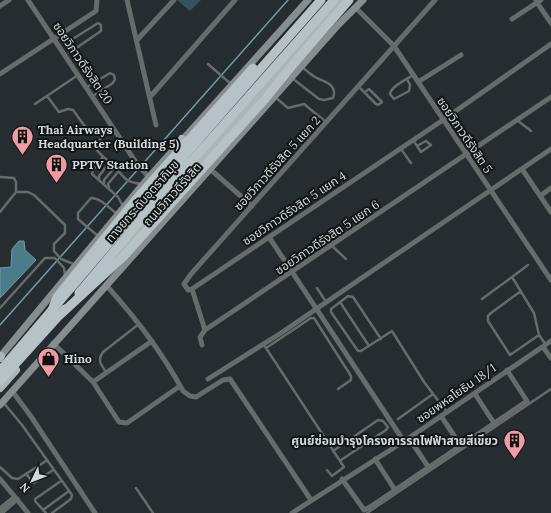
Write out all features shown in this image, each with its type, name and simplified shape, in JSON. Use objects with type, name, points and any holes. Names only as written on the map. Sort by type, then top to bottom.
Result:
[{"type":"highway","points":[[50,313],[57,297],[138,197],[314,0]]},
{"type":"highway","name":"ถนนวิภาวดีรังสิต","points":[[0,370],[40,325],[167,171],[320,0]]},
{"type":"highway","name":"ทางยกระดับอุตราภิมุข","points":[[0,370],[320,0]]},
{"type":"highway","name":"ทางยกระดับอุตราภิมุข","points":[[0,381],[61,314],[166,190],[334,0]]},
{"type":"highway","name":"ถนนวิภาวดีรังสิต","points":[[0,388],[341,0]]},
{"type":"highway","points":[[61,314],[124,256],[352,4]]},
{"type":"highway","points":[[167,171],[182,139]]},
{"type":"highway","points":[[163,203],[194,186]]},
{"type":"main road","points":[[0,357],[78,265],[98,237],[142,184],[308,0]]},
{"type":"main road","points":[[352,4],[363,0]]},
{"type":"main road","name":"ถนนวิภาวดีรังสิต","points":[[1,403],[292,78],[299,64]]},
{"type":"street","points":[[0,6],[9,0]]},
{"type":"street","name":"ซอยวิภาวดีรังสิต 20","points":[[28,0],[67,54],[111,125],[140,167],[149,177]]},
{"type":"street","points":[[0,74],[96,10],[98,7],[96,0]]},
{"type":"street","points":[[127,0],[156,125]]},
{"type":"street","points":[[136,40],[174,0]]},
{"type":"street","points":[[150,97],[235,0]]},
{"type":"street","name":"ซอยวิภาวดีรังสิต 5 แยก 2","points":[[192,289],[188,290],[186,288],[185,281],[435,0]]},
{"type":"street","points":[[512,19],[538,1],[551,23]]},
{"type":"street","name":"ซอยวิภาวดีรังสิต 5","points":[[352,4],[394,46],[551,280]]},
{"type":"street","name":"ซอยวิภาวดีรังสิต 5 แยก 4","points":[[192,289],[443,120],[551,44]]},
{"type":"street","points":[[418,82],[461,56]]},
{"type":"street","name":"ซอยวิภาวดีรังสิต 5 แยก 6","points":[[202,346],[200,337],[206,330],[551,97]]},
{"type":"street","points":[[208,379],[264,346],[551,149]]},
{"type":"street","points":[[210,169],[252,206]]},
{"type":"street","points":[[522,169],[551,212]]},
{"type":"street","points":[[540,196],[551,188]]},
{"type":"street","points":[[269,237],[403,440]]},
{"type":"street","points":[[106,284],[152,341],[183,391],[190,396],[196,397],[223,380],[230,379],[311,500]]},
{"type":"street","points":[[192,289],[206,330]]},
{"type":"street","points":[[94,382],[152,341]]},
{"type":"street","name":"ซอยพหลโยธิน 18/1","points":[[292,513],[342,479],[403,440],[409,438],[551,341]]},
{"type":"street","points":[[54,345],[94,382],[119,422],[127,423],[180,386]]},
{"type":"street","points":[[544,346],[551,358]]},
{"type":"street","points":[[342,479],[364,510],[429,468],[527,401],[507,370]]},
{"type":"street","points":[[12,391],[30,414],[95,513]]},
{"type":"street","points":[[475,394],[494,423]]},
{"type":"street","points":[[441,416],[461,446]]},
{"type":"street","points":[[409,438],[429,468]]},
{"type":"street","points":[[375,458],[395,490]]},
{"type":"street","points":[[0,479],[28,513]]},
{"type":"street","points":[[0,509],[16,498]]},
{"type":"street","points":[[1,513],[16,498]]},
{"type":"lane","points":[[98,23],[101,24],[101,31],[67,54],[70,50],[68,42],[98,23]]},
{"type":"lane","points":[[208,64],[231,85]]},
{"type":"lane","points":[[292,78],[319,99],[324,100],[332,98],[334,91],[333,88],[323,79],[314,76],[299,64]]},
{"type":"lane","points":[[87,87],[110,73],[114,75],[115,79],[113,83],[93,96]]},
{"type":"lane","points":[[35,104],[79,75]]},
{"type":"lane","points":[[407,79],[410,85],[409,91],[394,99],[390,92],[407,79],[413,75]]},
{"type":"lane","points":[[358,86],[365,92],[365,95],[378,106],[382,102],[369,89],[365,92]]},
{"type":"lane","points":[[47,96],[58,112],[67,109],[73,110],[89,132]]},
{"type":"lane","points":[[275,97],[288,108],[304,104],[326,123]]},
{"type":"lane","points":[[517,120],[531,131]]},
{"type":"lane","points":[[111,125],[96,146],[97,150],[115,167],[123,178],[130,183],[142,184]]},
{"type":"lane","points":[[413,140],[417,146],[421,152],[430,146],[426,141],[417,146]]},
{"type":"lane","points":[[401,148],[411,163]]},
{"type":"lane","points":[[103,157],[92,172],[104,185],[118,196],[124,206]]},
{"type":"lane","points":[[99,180],[99,176],[110,162]]},
{"type":"lane","points":[[104,185],[104,181],[115,167]]},
{"type":"lane","points":[[109,188],[108,184],[118,172]]},
{"type":"lane","points":[[0,177],[14,178],[16,182],[16,192],[0,212]]},
{"type":"lane","points":[[16,192],[28,192],[34,195],[64,222],[66,229],[65,233],[53,247],[56,257],[60,260],[78,265]]},
{"type":"lane","points":[[98,237],[77,216],[83,207],[91,198],[98,199],[117,214]]},
{"type":"lane","points":[[332,246],[346,259]]},
{"type":"lane","points":[[0,308],[43,259],[47,257],[56,257]]},
{"type":"lane","points":[[60,260],[66,272],[64,282]]},
{"type":"lane","points":[[482,299],[528,265]]},
{"type":"lane","points":[[512,277],[534,313],[539,335],[544,346]]},
{"type":"lane","points":[[317,288],[326,302]]},
{"type":"lane","points":[[521,291],[490,313],[488,316],[488,321],[510,354],[539,335]]},
{"type":"lane","points":[[380,339],[353,297],[348,296],[333,307],[331,312],[358,352],[392,332],[433,394],[447,412]]},
{"type":"lane","points":[[340,302],[369,346]]},
{"type":"lane","points":[[327,470],[333,476],[344,467],[341,460],[264,346],[311,318],[314,318],[351,376],[351,380],[338,389]]},
{"type":"lane","points":[[107,373],[100,363],[102,352],[139,323]]},
{"type":"lane","points":[[367,513],[551,389]]},
{"type":"lane","points":[[398,419],[433,394]]},
{"type":"lane","points":[[1,403],[22,425],[46,461],[72,495],[72,499],[52,513]]},
{"type":"lane","points":[[333,450],[378,420],[383,421],[388,427],[386,430],[341,460]]},
{"type":"lane","points":[[0,467],[12,478],[18,479],[46,461]]},
{"type":"lane","points":[[26,474],[34,483],[54,470]]},
{"type":"lane","points":[[46,513],[42,510],[35,499],[61,481]]},
{"type":"lane","points":[[136,488],[153,513]]},
{"type":"lane","points":[[42,510],[69,491]]},
{"type":"shaded area","points":[[177,0],[201,0],[190,11]]},
{"type":"shaded area","points":[[19,241],[24,241],[25,250],[36,260],[0,298],[0,268],[11,267],[12,249]]},
{"type":"waterway","points":[[0,325],[288,0]]},
{"type":"place","name":"Thai Airways Headquarter (Building 5)","points":[[23,156]]},
{"type":"place","name":"PPTV Station","points":[[57,184]]},
{"type":"place","name":"Hino","points":[[49,378]]},
{"type":"place","name":"ศูนย์ซ่อมบำรุงโครงการรถไฟฟ้าสายสีเขียว","points":[[514,460]]}]
